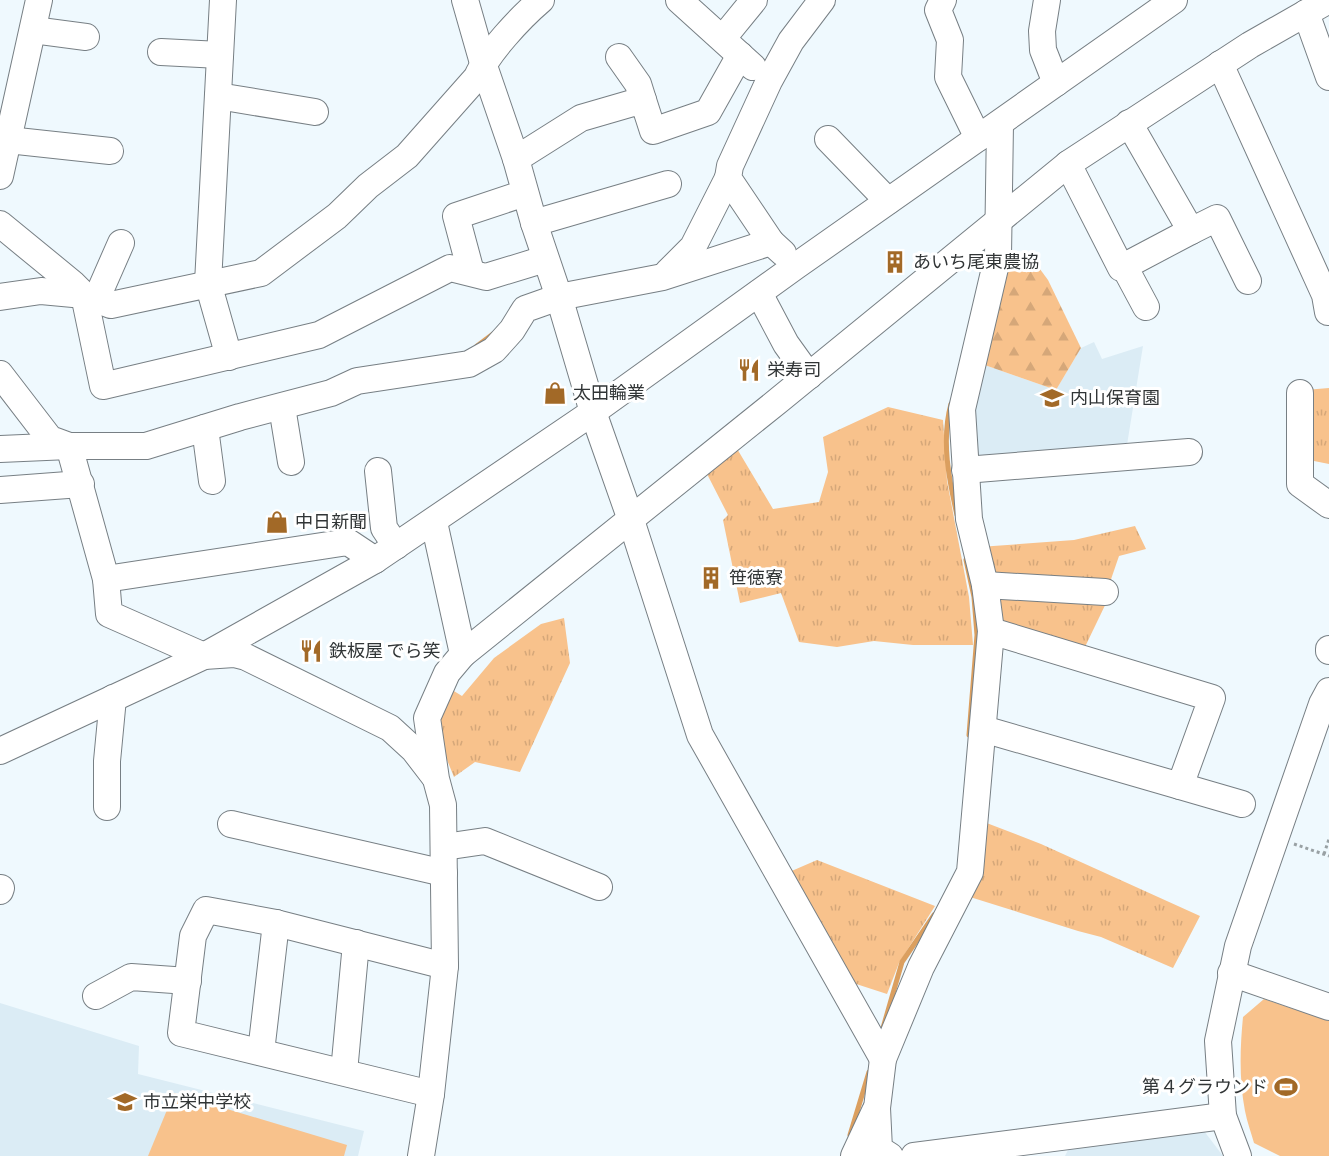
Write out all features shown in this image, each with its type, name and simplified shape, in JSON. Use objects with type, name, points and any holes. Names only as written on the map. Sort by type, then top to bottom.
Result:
[{"type":"street","points":[[0,176],[8,140],[8,101],[33,30],[39,0]]},
{"type":"street","points":[[223,0],[208,283],[229,357]]},
{"type":"street","points":[[465,0],[593,412],[632,520],[700,735],[883,1059]]},
{"type":"street","points":[[0,297],[41,291],[90,298],[111,305],[261,273],[337,216],[368,186],[407,156],[477,77],[483,63],[541,0]]},
{"type":"street","points":[[679,0],[769,81]]},
{"type":"street","points":[[619,57],[638,84],[653,131],[708,112],[731,47],[754,0]]},
{"type":"street","points":[[663,277],[693,247],[728,178],[730,166],[769,81],[791,41],[822,0]]},
{"type":"street","points":[[943,0],[938,10],[950,40],[948,77],[978,138]]},
{"type":"street","points":[[1047,0],[1042,31],[1043,50],[1056,83]]},
{"type":"street","points":[[0,751],[204,656],[385,553],[434,522],[1174,0]]},
{"type":"street","points":[[421,1156],[445,966],[443,805],[436,779],[427,718],[447,673],[463,654],[632,520],[1068,164],[1220,64],[1322,4],[1329,77]]},
{"type":"street","points":[[33,30],[86,37]]},
{"type":"street","points":[[161,52],[220,55]]},
{"type":"street","points":[[1220,64],[1325,295],[1328,312]]},
{"type":"street","points":[[218,96],[315,112]]},
{"type":"street","points":[[516,159],[581,118],[643,100]]},
{"type":"street","points":[[1129,123],[1191,231]]},
{"type":"street","points":[[890,1156],[879,1149],[877,1108],[883,1059],[921,967],[970,872],[991,630],[985,585],[969,519],[962,409],[998,255],[1000,124]]},
{"type":"street","points":[[828,139],[888,201]]},
{"type":"street","points":[[8,140],[110,152]]},
{"type":"street","points":[[1068,164],[1121,268],[1216,218],[1248,281]]},
{"type":"street","points":[[728,178],[771,242],[796,266]]},
{"type":"street","points":[[534,223],[669,184]]},
{"type":"street","points":[[471,272],[456,216],[525,193]]},
{"type":"street","points":[[0,224],[90,298]]},
{"type":"street","points":[[0,449],[146,446],[331,393],[357,381],[469,364],[494,350],[512,330],[525,309],[559,297],[663,277],[771,242]]},
{"type":"street","points":[[121,243],[90,298],[103,386],[319,335],[450,268],[486,277],[545,259]]},
{"type":"street","points":[[1124,266],[1146,307]]},
{"type":"street","points":[[759,293],[786,344],[809,376]]},
{"type":"street","points":[[0,374],[50,439],[69,446]]},
{"type":"street","points":[[1300,393],[1300,483],[1329,505]]},
{"type":"street","points":[[282,407],[291,462]]},
{"type":"street","points":[[205,428],[212,481]]},
{"type":"street","points":[[69,446],[106,579],[109,614],[204,656],[234,654],[246,657],[390,728],[414,750],[436,779]]},
{"type":"street","points":[[965,470],[1189,452]]},
{"type":"street","points":[[378,471],[385,553]]},
{"type":"street","points":[[0,490],[81,484]]},
{"type":"street","points":[[434,522],[463,654]]},
{"type":"street","points":[[106,579],[348,542],[385,553]]},
{"type":"street","points":[[985,585],[1104,592]]},
{"type":"street","points":[[991,630],[1212,698],[1180,786]]},
{"type":"street","points":[[1243,1153],[1223,1116],[1218,1041],[1238,946],[1322,704],[1329,691]]},
{"type":"street","points":[[107,807],[107,761],[113,698]]},
{"type":"street","points":[[983,729],[1242,804]]},
{"type":"street","points":[[231,824],[444,873]]},
{"type":"street","points":[[444,847],[485,841],[599,887]]},
{"type":"street","points":[[430,1094],[181,1033],[193,936],[206,909],[276,923],[445,966]]},
{"type":"street","points":[[261,1052],[276,923]]},
{"type":"street","points":[[344,1072],[356,943]]},
{"type":"street","points":[[1231,973],[1329,1007]]},
{"type":"street","points":[[96,996],[131,977],[188,981]]},
{"type":"street","points":[[854,1156],[877,1108]]},
{"type":"street","points":[[914,1156],[1223,1116]]},
{"type":"path","points":[[1275,838],[1329,855]]},
{"type":"path","points":[[1324,854],[1329,839]]},
{"type":"shaded area","name":"内山保育園","points":[[1094,342],[1102,359],[1143,346],[1126,451],[979,465],[968,407],[979,363],[1056,390],[1081,348]]},
{"type":"shaded area","name":"市立栄中学校","points":[[0,1003],[139,1046],[138,1074],[364,1131],[358,1156],[0,1156]]},
{"type":"shaded area","points":[[1201,1127],[1223,1156],[1065,1156],[1070,1146]]},
{"type":"green space","points":[[1004,254],[1037,265],[1048,280],[1081,348],[1056,390],[979,363]]},
{"type":"green space","points":[[1329,388],[1329,464],[1309,460],[1305,390]]},
{"type":"green space","points":[[888,407],[943,420],[947,481],[969,597],[973,645],[913,645],[874,641],[837,647],[799,642],[781,593],[740,603],[723,520],[728,515],[706,472],[736,447],[773,509],[819,502],[828,472],[823,437]]},
{"type":"green space","points":[[1135,526],[1146,549],[1119,556],[1108,588],[995,582],[979,547],[1074,540]]},
{"type":"green space","points":[[998,590],[1109,597],[1084,649],[1001,625]]},
{"type":"green space","points":[[564,618],[570,663],[520,772],[475,762],[454,777],[445,755],[437,718],[449,688],[462,696],[494,658],[541,624]]},
{"type":"green space","points":[[984,822],[1041,844],[1200,916],[1173,968],[1101,937],[970,897]]},
{"type":"green space","points":[[817,860],[935,906],[899,963],[887,994],[850,982],[787,873]]},
{"type":"green space","name":"第４グラウンド","points":[[1264,999],[1329,1021],[1329,1156],[1280,1156],[1254,1143],[1246,1115],[1242,1088],[1242,1029],[1243,1017]]},
{"type":"green space","points":[[174,1093],[347,1145],[344,1156],[148,1156]]},
{"type":"waterway","points":[[477,346],[493,334]]},
{"type":"waterway","points":[[951,404],[946,446],[957,515]]},
{"type":"waterway","points":[[966,560],[974,597],[977,635],[969,735]]},
{"type":"waterway","points":[[883,1028],[902,962],[934,915]]},
{"type":"waterway","points":[[850,1135],[869,1072]]},
{"type":"place","name":"あいち尾東農協","points":[[895,262]]},
{"type":"place","name":"栄寿司","points":[[749,370]]},
{"type":"place","name":"太田輪業","points":[[555,393]]},
{"type":"place","name":"内山保育園","points":[[1052,398]]},
{"type":"place","name":"中日新聞","points":[[277,522]]},
{"type":"place","name":"笹徳寮","points":[[711,578]]},
{"type":"place","name":"鉄板屋 でら笑","points":[[311,651]]},
{"type":"place","name":"第４グラウンド","points":[[1286,1087]]},
{"type":"place","name":"市立栄中学校","points":[[125,1102]]}]
